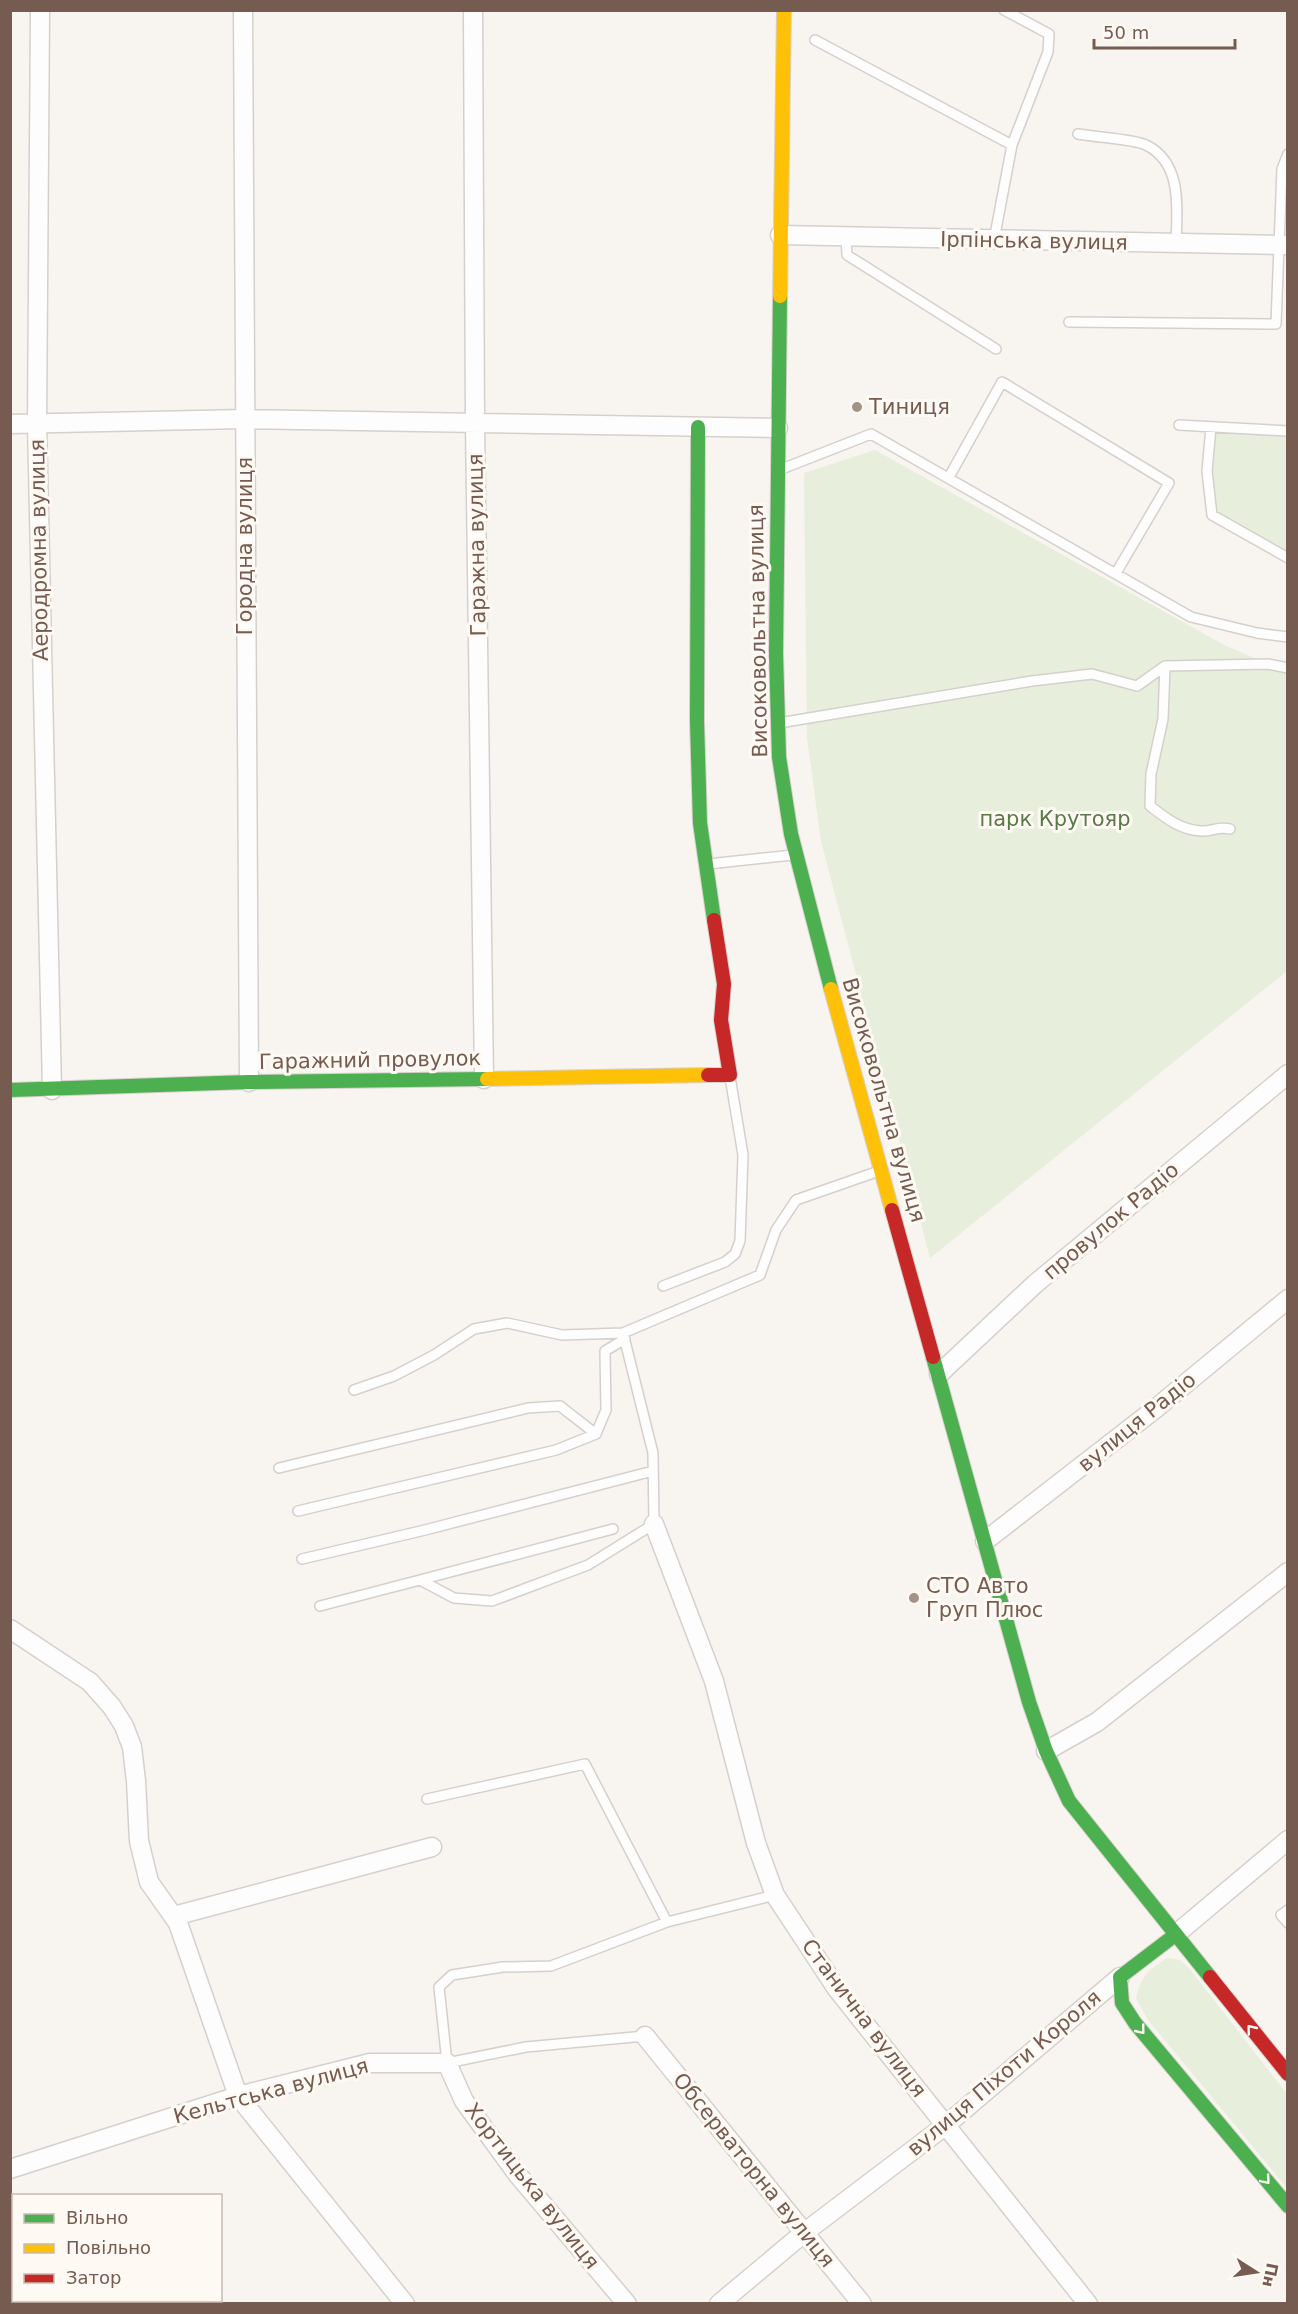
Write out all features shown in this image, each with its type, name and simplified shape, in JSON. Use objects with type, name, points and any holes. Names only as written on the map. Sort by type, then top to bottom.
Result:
[{"type":"main road","name":"Високовольтна вулиця","points":[[784,10],[777,471],[777,723],[779,757],[796,855],[1029,1702],[1046,1751],[1069,1802],[1287,2074]]},
{"type":"main road","points":[[698,427],[697,721],[700,823],[724,984],[721,1020],[730,1075]]},
{"type":"main road","name":"Гаражний провулок","points":[[10,1090],[249,1082],[730,1075]]},
{"type":"main road","name":"вулиця Піхоти Короля","points":[[1120,1977],[1175,1935]]},
{"type":"main road","points":[[1120,1977],[1122,2003],[1135,2023],[1287,2206]]},
{"type":"street","name":"Аеродромна вулиця","points":[[40,10],[37,424],[52,1090]]},
{"type":"street","name":"Городна вулиця","points":[[243,10],[249,1082]]},
{"type":"street","name":"Гаражна вулиця","points":[[473,10],[475,424],[484,1079]]},
{"type":"street","name":"Ірпінська вулиця","points":[[780,235],[1283,245]]},
{"type":"street","points":[[10,424],[244,419],[778,428]]},
{"type":"street","name":"провулок Радіо","points":[[939,1374],[1035,1284],[1287,1074]]},
{"type":"street","name":"вулиця Радіо","points":[[985,1541],[1155,1409],[1287,1299]]},
{"type":"street","name":"Станична вулиця","points":[[654,1524],[714,1681],[756,1843],[774,1895],[837,1989],[1088,2304]]},
{"type":"street","points":[[1046,1751],[1097,1722],[1287,1572]]},
{"type":"street","points":[[10,1629],[90,1682],[112,1707],[124,1726],[132,1747],[139,1841],[149,1882],[174,1916],[238,2096],[405,2304]]},
{"type":"street","name":"вулиця Піхоти Короля","points":[[1175,1935],[1287,1840]]},
{"type":"street","points":[[174,1916],[432,1847]]},
{"type":"street","name":"вулиця Піхоти Короля","points":[[719,2304],[805,2232],[946,2125],[1120,1977]]},
{"type":"street","name":"Обсерваторна вулиця","points":[[645,2036],[862,2304]]},
{"type":"street","name":"Кельтська вулиця","points":[[10,2169],[238,2096],[370,2063],[447,2063]]},
{"type":"street","name":"Хортицька вулиця","points":[[447,2063],[464,2101],[511,2166],[627,2304]]},
{"type":"lane","points":[[994,240],[1012,145],[1048,52],[1049,34],[1004,10]]},
{"type":"lane","points":[[815,40],[1012,145]]},
{"type":"lane","points":[[1078,134],[1145,144],[1167,159],[1173,177],[1177,210],[1176,244]]},
{"type":"lane","points":[[1069,322],[1276,324],[1283,245],[1282,169],[1287,154]]},
{"type":"lane","points":[[846,237],[847,255],[996,349]]},
{"type":"lane","points":[[949,477],[1002,382],[1169,483],[1116,573]]},
{"type":"lane","points":[[1179,425],[1287,431]]},
{"type":"lane","points":[[1211,427],[1207,471],[1212,515],[1287,558]]},
{"type":"lane","points":[[777,471],[871,434],[1191,617],[1257,633],[1287,637]]},
{"type":"lane","points":[[777,723],[1032,681],[1092,674],[1137,686],[1165,666],[1268,664],[1287,668]]},
{"type":"lane","points":[[1165,666],[1163,718],[1151,774],[1150,806],[1181,828],[1204,832],[1220,827],[1230,829]]},
{"type":"lane","points":[[705,864],[796,855]]},
{"type":"lane","points":[[663,1286],[725,1262],[735,1254],[740,1241],[743,1155],[730,1075]]},
{"type":"lane","points":[[298,1511],[556,1450],[596,1434],[606,1410],[605,1351],[624,1336],[760,1275],[776,1230],[796,1200],[882,1170]]},
{"type":"lane","points":[[354,1390],[394,1376],[434,1355],[474,1329],[507,1323],[562,1335],[624,1336]]},
{"type":"lane","points":[[420,1580],[454,1598],[492,1601],[588,1565],[654,1524],[653,1454],[624,1336]]},
{"type":"lane","points":[[279,1468],[528,1408],[560,1406],[596,1434]]},
{"type":"lane","points":[[302,1559],[653,1471]]},
{"type":"lane","points":[[320,1606],[613,1529]]},
{"type":"lane","points":[[427,1799],[585,1764],[667,1922]]},
{"type":"lane","points":[[447,2063],[439,1987],[452,1975],[503,1967],[551,1966],[667,1922],[774,1895]]},
{"type":"lane","points":[[1287,1911],[1281,1915],[1287,1923]]},
{"type":"lane","name":"Кельтська вулиця","points":[[447,2063],[526,2047],[645,2036]]},
{"type":"lane","points":[[1270,2053],[1287,2052]]},
{"type":"green space","points":[[1211,427],[1287,431],[1287,558],[1212,515],[1207,471]]},
{"type":"green space","name":"парк Крутояр","points":[[875,450],[1224,645],[1287,672],[1287,971],[930,1258],[821,841],[807,738],[804,473]]},
{"type":"green space","points":[[1167,1958],[1180,1960],[1189,1968],[1287,2094],[1287,2188],[1148,2020],[1136,1998],[1146,1974]]},
{"type":"traffic: fast","points":[[780,296],[776,653],[779,757],[791,834],[831,989]]},
{"type":"traffic: fast","points":[[698,427],[697,721],[700,823],[714,920]]},
{"type":"traffic: fast","points":[[10,1090],[249,1082],[487,1079]]},
{"type":"traffic: fast","points":[[933,1357],[1029,1702],[1046,1751],[1069,1801],[1210,1977]]},
{"type":"traffic: fast","points":[[1175,1935],[1120,1977],[1122,2003],[1135,2023],[1288,2206]]},
{"type":"traffic: slow","points":[[780,296],[784,10]]},
{"type":"traffic: slow","points":[[831,989],[892,1210]]},
{"type":"traffic: slow","points":[[487,1079],[708,1075]]},
{"type":"traffic: jam","points":[[708,1075],[730,1075],[721,1020],[724,984],[714,920]]},
{"type":"traffic: jam","points":[[892,1210],[933,1357]]},
{"type":"traffic: jam","points":[[1210,1977],[1288,2074]]},
{"type":"place","name":"Тиниця","points":[[857,407]]},
{"type":"place","name":"СТО Авто Груп Плюс","points":[[914,1598]]}]
